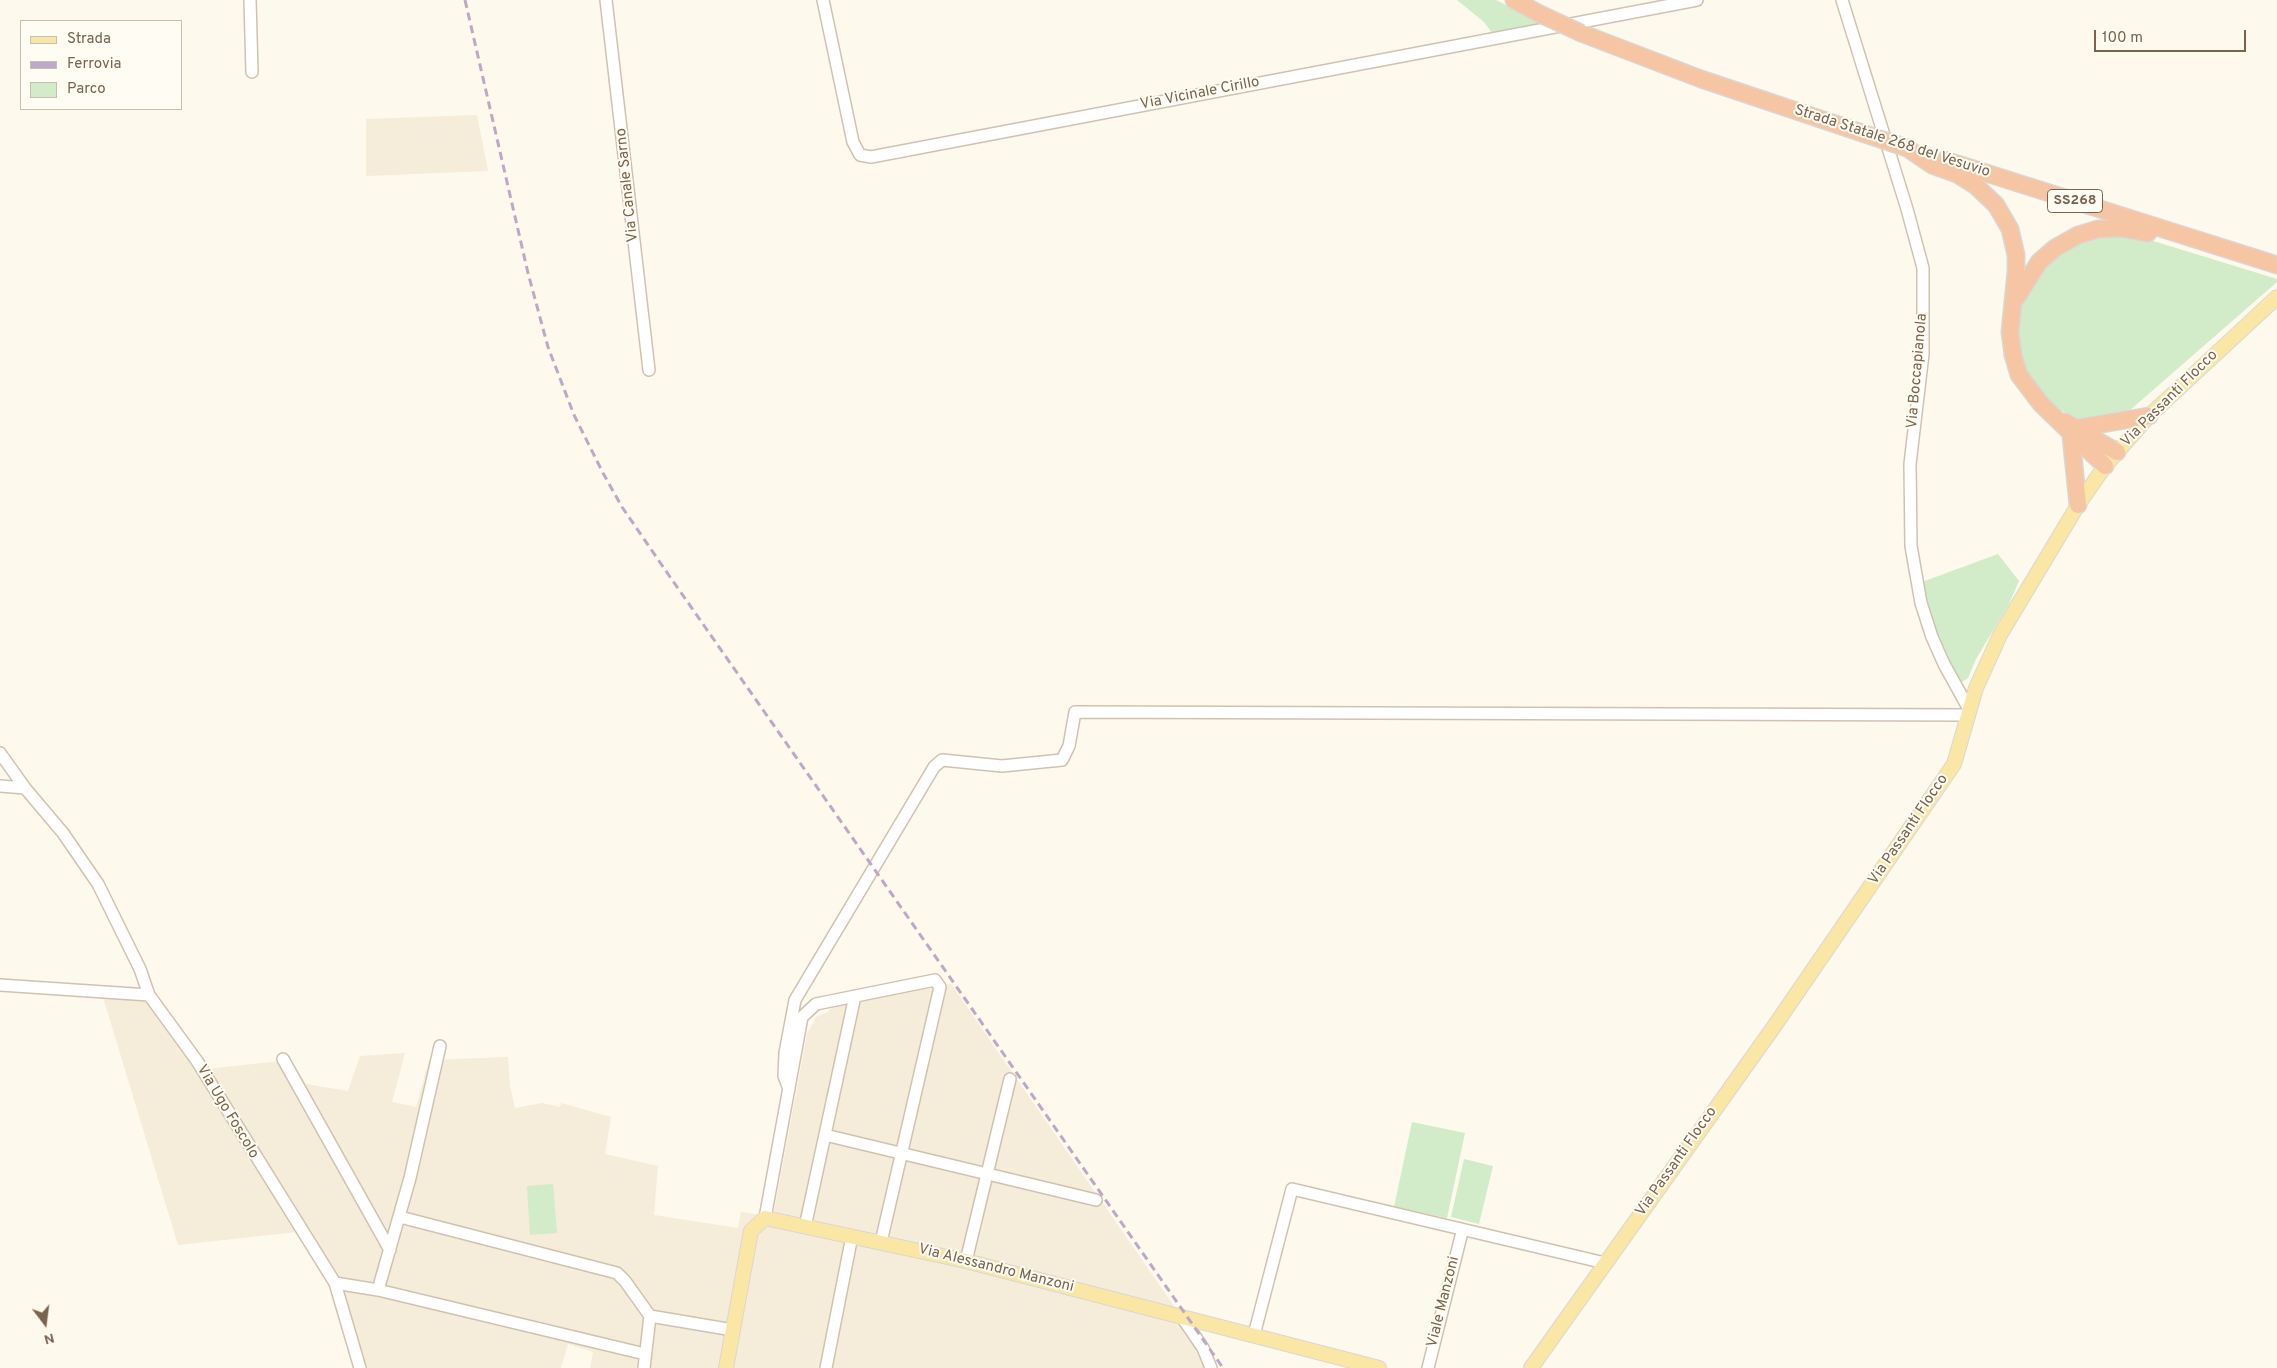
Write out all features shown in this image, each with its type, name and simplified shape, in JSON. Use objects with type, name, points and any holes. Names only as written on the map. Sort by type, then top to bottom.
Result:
[{"type":"highway","name":"Strada Statale 268 del Vesuvio","points":[[1514,0],[1581,33],[1701,80],[1907,148],[2277,265]]},
{"type":"highway","points":[[1907,148],[1932,164],[1957,174],[1976,186],[1996,205],[2010,229],[2016,255],[2014,301],[2010,332],[2013,355],[2019,375],[2029,391],[2053,416],[2075,432],[2117,452]]},
{"type":"highway","points":[[2014,301],[2039,262],[2055,248],[2078,235],[2098,229],[2120,228],[2147,233],[2198,248],[2242,254]]},
{"type":"highway","points":[[2075,432],[2149,416]]},
{"type":"highway","points":[[2075,432],[2105,466]]},
{"type":"highway","points":[[2075,432],[2078,505]]},
{"type":"main road","name":"Via Passanti Flocco","points":[[1530,1368],[1773,1028],[1954,764],[1976,688],[2000,634],[2078,505],[2105,466],[2149,416],[2277,296]]},
{"type":"main road","name":"Via Alessandro Manzoni","points":[[766,1218],[966,1261],[1379,1368]]},
{"type":"main road","points":[[726,1368],[751,1231],[766,1218]]},
{"type":"street","points":[[250,0],[252,72]]},
{"type":"street","name":"Via Canale Sarno","points":[[606,0],[649,370]]},
{"type":"street","name":"Via Vicinale Cirillo","points":[[823,0],[853,142],[860,155],[871,158],[1697,0]]},
{"type":"street","name":"Via Boccapianola","points":[[1842,0],[1907,209],[1923,268],[1923,354],[1910,464],[1911,546],[1921,603],[1932,637],[1970,713]]},
{"type":"street","points":[[789,1089],[784,1076],[785,1053],[795,1000],[934,766],[942,760],[1002,766],[1062,760],[1069,746],[1075,712],[1970,713]]},
{"type":"street","name":"Via Ugo Foscolo","points":[[0,752],[25,788],[63,833],[98,884],[140,969],[150,995],[197,1061],[335,1283],[350,1326],[360,1368]]},
{"type":"street","points":[[0,786],[25,788]]},
{"type":"street","points":[[766,1218],[802,1017],[808,1009],[816,1004],[935,980],[940,987],[881,1242]]},
{"type":"street","points":[[0,985],[150,995]]},
{"type":"street","points":[[805,1226],[855,996]]},
{"type":"street","points":[[378,1290],[400,1217],[440,1046]]},
{"type":"street","points":[[283,1059],[390,1250]]},
{"type":"street","points":[[966,1261],[1010,1079]]},
{"type":"street","points":[[825,1135],[987,1172],[1096,1200]]},
{"type":"street","points":[[1254,1335],[1292,1189],[1605,1264]]},
{"type":"street","points":[[400,1217],[617,1273],[650,1316],[644,1368]]},
{"type":"street","points":[[826,1368],[852,1236]]},
{"type":"street","name":"Viale Manzoni","points":[[1428,1368],[1460,1236]]},
{"type":"street","points":[[335,1283],[378,1290],[645,1354]]},
{"type":"street","points":[[650,1316],[733,1330]]},
{"type":"street","points":[[1181,1316],[1203,1348],[1211,1368]]},
{"type":"shaded area","points":[[477,115],[488,171],[366,176],[366,119]]},
{"type":"shaded area","points":[[951,984],[1174,1306],[1174,1314],[1201,1350],[1206,1368],[590,1368],[593,1352],[568,1344],[561,1368],[358,1368],[332,1289],[297,1232],[178,1245],[103,997],[152,1002],[206,1069],[291,1060],[306,1084],[348,1091],[360,1056],[405,1053],[392,1102],[416,1107],[429,1060],[508,1057],[510,1086],[515,1108],[542,1103],[560,1107],[561,1103],[611,1117],[605,1154],[658,1166],[654,1215],[738,1228],[741,1212],[773,1217],[807,1034],[816,1017],[838,1005]]},
{"type":"green space","points":[[1457,0],[1496,0],[1539,22],[1538,25],[1492,33],[1484,22]]},
{"type":"green space","points":[[2137,236],[2277,279],[2277,282],[2129,411],[2082,420],[2050,404],[2025,370],[2017,336],[2021,301],[2047,260],[2088,237]]},
{"type":"green space","points":[[1998,554],[2019,581],[2009,604],[1976,659],[1968,678],[1962,682],[1955,675],[1939,642],[1922,582]]},
{"type":"green space","points":[[1412,1122],[1465,1133],[1447,1218],[1394,1207]]},
{"type":"green space","points":[[1464,1159],[1493,1166],[1479,1224],[1451,1217]]},
{"type":"green space","points":[[553,1184],[557,1233],[530,1235],[527,1186]]},
{"type":"railway","points":[[465,0],[528,273],[548,347],[574,415],[603,473],[622,507],[668,574],[1223,1368]]}]
